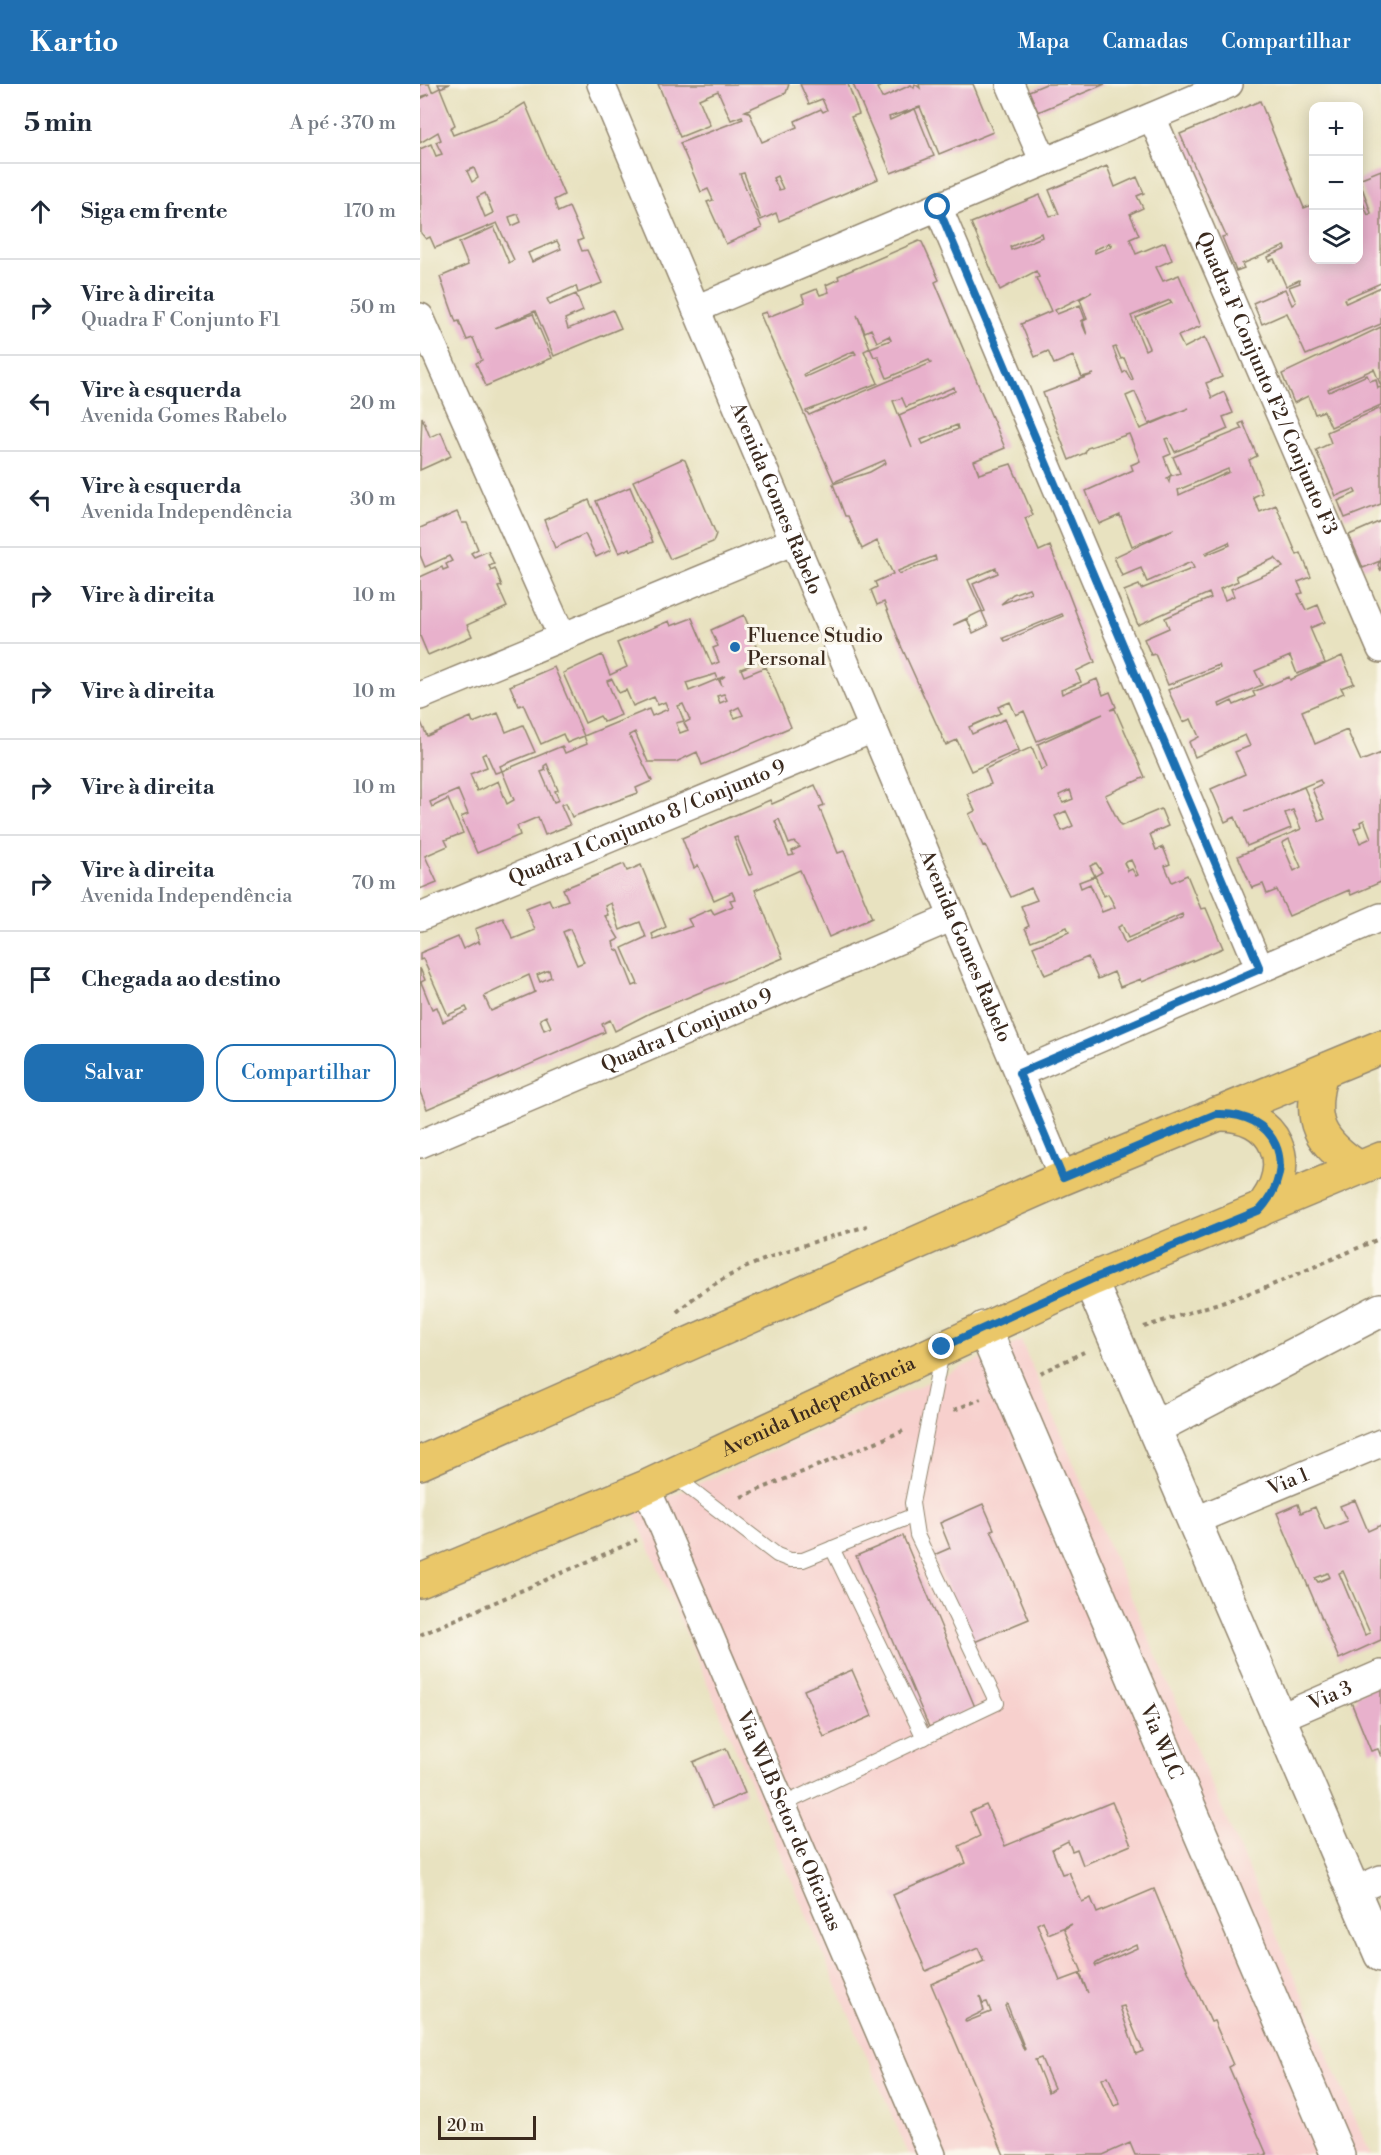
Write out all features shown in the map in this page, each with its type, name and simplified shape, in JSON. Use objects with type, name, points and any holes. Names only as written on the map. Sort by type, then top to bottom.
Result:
[{"type":"main road","points":[[420,1463],[1063,1178],[1381,1047]]},
{"type":"main road","points":[[1321,1073],[1314,1095],[1315,1118],[1323,1140],[1336,1153],[1370,1164]]},
{"type":"main road","points":[[1216,1114],[1234,1113],[1251,1119],[1266,1130],[1276,1144],[1281,1162],[1280,1179],[1273,1196],[1260,1210]]},
{"type":"main road","name":"Avenida Independência","points":[[420,1581],[659,1481],[942,1347],[1090,1280],[1370,1164]]},
{"type":"street","name":"Avenida Gomes Rabelo","points":[[601,84],[1063,1178]]},
{"type":"street","points":[[1010,84],[1044,162]]},
{"type":"street","points":[[696,309],[1229,84]]},
{"type":"street","name":"Quadra F Conjunto F2 / Conjunto F3","points":[[1152,117],[1381,649]]},
{"type":"street","points":[[938,207],[1260,969]]},
{"type":"street","points":[[420,317],[562,638]]},
{"type":"street","points":[[420,696],[794,541]]},
{"type":"street","name":"Quadra I Conjunto 8 / Conjunto 9","points":[[420,917],[873,729]]},
{"type":"street","name":"Quadra I Conjunto 9","points":[[420,1144],[953,917]]},
{"type":"street","points":[[1019,1073],[1381,917]]},
{"type":"street","points":[[1090,1280],[1279,1718],[1367,1885],[1381,1955]]},
{"type":"street","points":[[1154,1428],[1381,1310]]},
{"type":"street","name":"Via WLC","points":[[984,1328],[1338,2155]]},
{"type":"street","name":"Via 1","points":[[1194,1521],[1381,1443]]},
{"type":"street","name":"Via WLB Setor de Oficinas","points":[[659,1481],[782,1805],[932,2155]]},
{"type":"street","name":"Via 3","points":[[1279,1718],[1381,1674]]},
{"type":"lane","points":[[782,1805],[997,1703],[917,1535],[912,1516],[912,1503],[942,1347]]},
{"type":"lane","points":[[659,1481],[777,1555],[790,1560],[803,1560],[912,1516]]},
{"type":"lane","points":[[832,1548],[924,1738]]},
{"type":"shaded area","points":[[1021,1341],[1371,2155],[909,2155],[634,1512]]},
{"type":"building","points":[[420,84],[429,84],[432,92],[440,88],[455,125],[450,128],[453,135],[509,113],[525,103],[564,195],[554,200],[558,212],[569,207],[583,239],[578,241],[582,251],[587,250],[602,283],[578,293],[576,286],[547,299],[550,305],[576,294],[583,311],[565,319],[568,329],[613,310],[621,328],[554,356],[535,311],[495,328],[533,314],[552,358],[486,386],[476,363],[482,360],[473,338],[467,340],[459,321],[456,322],[440,277],[468,265],[459,243],[494,227],[509,263],[514,260],[497,223],[435,248],[430,237],[426,239],[421,233],[420,149],[431,144],[436,156],[442,154],[436,142],[441,140],[438,132],[420,143],[420,99],[430,94],[420,97]],"holes":[[[474,168],[478,178],[472,182],[467,171]],[[485,193],[493,213],[485,217],[477,197]],[[518,214],[521,222],[512,226],[509,217]],[[557,241],[561,249],[532,262],[528,253]]]},
{"type":"building","points":[[438,84],[450,84],[440,88]]},
{"type":"building","points":[[658,84],[789,84],[786,93],[745,111],[749,112],[762,142],[797,127],[795,121],[821,109],[823,112],[827,110],[822,99],[809,104],[800,84],[848,84],[859,114],[851,117],[878,179],[779,221],[776,213],[761,220],[744,173],[740,174],[762,228],[726,244],[707,202],[713,200],[708,189],[701,192],[680,143],[743,119],[742,116],[731,120],[718,91],[699,99],[710,125],[680,137]],"holes":[[[777,176],[783,189],[779,190],[773,178]]]},
{"type":"building","points":[[853,84],[887,84],[877,88],[882,98],[911,85],[914,88],[915,84],[920,88],[919,84],[973,84],[993,132],[939,154],[920,107],[889,117],[890,120],[915,109],[934,156],[891,173]]},
{"type":"building","points":[[1046,84],[1105,84],[1038,112],[1029,91]]},
{"type":"building","points":[[1260,101],[1304,208],[1309,206],[1309,264],[1363,264],[1363,203],[1368,215],[1371,213],[1363,190],[1363,177],[1381,170],[1381,283],[1344,299],[1346,303],[1381,287],[1381,324],[1306,355],[1287,313],[1262,324],[1253,303],[1285,289],[1292,305],[1296,302],[1289,287],[1300,283],[1299,280],[1286,286],[1274,259],[1269,261],[1268,257],[1286,249],[1285,246],[1242,264],[1244,268],[1236,271],[1222,237],[1226,236],[1180,134]]},
{"type":"building","points":[[1107,166],[1115,187],[1137,177],[1144,193],[1137,196],[1143,208],[1130,214],[1139,235],[1130,239],[1136,254],[1165,242],[1172,260],[1156,267],[1163,281],[1179,275],[1201,326],[1178,336],[1184,348],[1205,337],[1222,377],[1206,383],[1212,398],[1224,392],[1233,413],[1223,417],[1228,429],[1175,452],[1168,438],[1165,439],[1171,454],[1164,457],[1171,475],[1167,478],[1169,482],[1170,476],[1180,473],[1173,457],[1242,429],[1239,424],[1243,422],[1257,456],[1249,460],[1262,493],[1253,497],[1260,512],[1276,505],[1297,555],[1301,553],[1311,577],[1298,582],[1303,593],[1298,594],[1306,610],[1318,605],[1325,622],[1310,628],[1325,663],[1297,674],[1290,656],[1255,671],[1262,685],[1219,704],[1220,707],[1232,701],[1234,705],[1255,696],[1253,692],[1289,677],[1290,680],[1342,656],[1354,683],[1341,688],[1344,693],[1302,711],[1315,744],[1347,730],[1361,761],[1381,753],[1381,882],[1351,895],[1349,890],[1289,916],[1277,890],[1267,894],[1263,884],[1252,888],[1238,856],[1301,829],[1293,810],[1285,813],[1291,828],[1247,846],[1235,817],[1225,822],[1211,789],[1245,774],[1235,752],[1250,746],[1245,735],[1195,757],[1189,742],[1199,737],[1191,719],[1183,722],[1168,690],[1220,668],[1219,665],[1168,685],[1155,654],[1151,655],[1144,639],[1169,628],[1165,618],[1211,598],[1209,593],[1138,625],[1124,591],[1139,585],[1141,589],[1194,568],[1191,562],[1147,582],[1141,568],[1122,576],[1114,557],[1174,529],[1132,546],[1120,515],[1099,524],[1086,491],[1133,470],[1131,465],[1140,461],[1129,434],[1087,448],[1085,453],[1069,460],[1043,393],[1094,374],[1082,377],[1073,356],[1054,364],[1048,351],[1035,357],[1021,324],[1051,311],[1036,278],[1039,277],[1036,271],[1000,290],[971,223],[1040,195],[1050,216],[1059,214],[1049,190]],"holes":[[[1041,233],[1042,237],[1011,250],[1010,247]],[[1110,243],[1112,246],[1095,253],[1094,250]],[[1092,292],[1080,299],[1087,319],[1083,321],[1087,335],[1081,321],[1085,319],[1080,305],[1057,314],[1055,310]],[[1170,300],[1172,303],[1136,318],[1149,348],[1145,350],[1131,316]],[[1116,347],[1121,359],[1124,358],[1133,379],[1131,380],[1126,371],[1123,373],[1113,348]],[[1135,392],[1149,424],[1189,408],[1140,429],[1126,396]],[[1228,469],[1229,472],[1179,495],[1178,490]],[[1229,542],[1230,545],[1206,555],[1205,553]],[[1275,558],[1283,567],[1231,589],[1234,596],[1225,600],[1220,589],[1238,581],[1236,576]],[[1320,780],[1322,784],[1312,789],[1325,819],[1319,821],[1304,787],[1245,811]],[[1364,820],[1371,838],[1360,843],[1354,829],[1361,826],[1360,822]],[[1289,839],[1301,867],[1294,871],[1282,843]]]},
{"type":"building","points":[[919,241],[922,242],[939,280],[935,282],[1005,448],[974,461],[979,474],[1011,464],[1033,515],[1025,518],[1039,551],[1050,546],[1095,662],[1076,671],[1081,682],[1061,690],[1062,694],[1097,679],[1103,695],[1110,692],[1116,707],[1110,710],[1115,709],[1145,777],[1105,795],[1121,826],[1161,809],[1168,826],[1150,834],[1156,850],[1163,847],[1170,864],[1165,866],[1172,882],[1187,875],[1201,909],[1206,908],[1223,948],[1142,982],[1141,979],[1120,987],[1114,972],[1098,979],[1088,957],[1045,975],[1033,947],[1069,932],[1067,927],[1031,941],[1025,928],[1029,926],[1021,906],[1037,900],[1031,888],[1011,897],[985,845],[983,846],[969,814],[975,811],[967,794],[991,784],[985,769],[1032,747],[1041,770],[1047,767],[1038,744],[1103,714],[1037,741],[1024,711],[1016,715],[1010,702],[998,707],[1001,713],[969,727],[972,734],[1005,719],[1019,750],[971,771],[957,740],[946,745],[884,602],[877,605],[871,590],[877,587],[875,582],[893,574],[877,541],[862,549],[848,516],[845,516],[833,484],[870,472],[886,463],[885,460],[834,482],[760,314],[766,312],[768,317],[805,302],[802,295],[817,289],[820,295],[829,292],[826,285],[839,279],[838,276]],"holes":[[[857,315],[865,332],[871,329],[877,342],[889,336],[891,340],[870,348]],[[870,348],[874,357],[878,356],[887,378],[929,360],[931,363],[809,415],[806,411],[878,383],[864,351]],[[854,351],[856,354],[805,377],[804,374]],[[954,387],[955,391],[899,415],[912,448],[893,401],[902,398],[906,407]],[[957,425],[958,429],[923,444],[921,440]],[[935,556],[936,560],[899,574],[898,571]],[[996,568],[998,573],[973,584],[985,611],[982,612],[988,626],[973,633],[967,619],[953,625],[982,611],[968,580]],[[1029,588],[1031,592],[1001,604],[1013,594]],[[1062,614],[1063,616],[1005,641],[1003,638]],[[1070,790],[1073,799],[1063,803],[1059,795]],[[1066,811],[1073,826],[1062,831],[1055,816]],[[1131,860],[1138,875],[1136,876],[1132,869],[1128,871],[1124,863]],[[1096,863],[1102,872],[1095,876],[1090,866]],[[1095,876],[1104,896],[1108,894],[1115,907],[1102,912],[1090,884],[1081,888],[1079,882]],[[1182,914],[1183,917],[1125,944],[1118,927],[1122,925],[1128,938]]]},
{"type":"building","points":[[1381,327],[1381,386],[1374,369],[1328,389],[1329,392],[1367,375],[1370,381],[1376,379],[1378,388],[1381,387],[1381,405],[1331,427],[1324,411],[1315,414],[1308,396],[1294,403],[1282,374]]},
{"type":"building","points":[[1381,408],[1381,504],[1345,518],[1338,501],[1356,493],[1354,489],[1336,496],[1316,450],[1331,443],[1327,432]]},
{"type":"building","points":[[422,417],[430,437],[441,432],[451,456],[420,470]]},
{"type":"building","points":[[682,459],[685,460],[716,534],[713,542],[670,559],[633,481]]},
{"type":"building","points":[[630,487],[653,542],[619,553],[596,501]]},
{"type":"building","points":[[589,500],[611,550],[596,557],[585,534],[555,548],[544,520]]},
{"type":"building","points":[[457,512],[462,523],[467,523],[478,549],[471,553],[474,557],[488,551],[494,564],[489,566],[491,570],[495,568],[502,586],[498,587],[507,607],[467,625],[472,636],[428,655],[420,636],[420,577],[442,567],[443,570],[448,568],[446,564],[452,561],[449,556],[425,567],[420,555],[420,528]]},
{"type":"building","points":[[1381,521],[1381,571],[1378,565],[1380,561],[1363,568],[1349,535]]},
{"type":"building","points":[[744,615],[757,646],[751,649],[752,653],[759,650],[763,660],[741,669],[744,676],[766,667],[791,727],[702,765],[697,752],[676,762],[648,762],[635,732],[629,735],[652,781],[636,788],[638,793],[572,817],[566,803],[561,805],[570,825],[545,835],[538,817],[517,826],[520,835],[477,853],[461,817],[468,814],[458,790],[430,802],[432,807],[448,799],[463,833],[445,840],[448,846],[425,856],[437,882],[420,889],[420,720],[427,736],[471,717],[473,723],[498,713],[506,732],[523,725],[535,752],[500,766],[502,771],[562,746],[565,753],[587,744],[584,736],[649,709],[652,716],[668,709],[665,702],[658,705],[654,697],[633,706],[626,690],[619,693],[612,679],[607,681],[621,715],[604,722],[600,716],[585,723],[563,673],[602,655],[610,675],[627,667],[617,643],[669,621],[671,626],[692,618],[712,665],[719,662],[713,648],[718,646],[711,630]],"holes":[[[716,674],[718,679],[689,691],[686,683]],[[724,694],[727,700],[720,703],[717,696]],[[683,704],[690,720],[684,723],[688,730],[680,733],[676,723],[684,721],[678,706]],[[739,707],[743,715],[735,718],[731,711]],[[486,753],[495,773],[502,771],[514,800],[507,804],[498,781],[477,791],[470,774],[487,767],[482,755]],[[547,764],[558,790],[555,791],[559,800],[554,802],[541,772],[546,770],[544,766]]]},
{"type":"building","points":[[554,667],[584,736],[567,743],[563,734],[541,744],[523,704],[519,706],[510,686]]},
{"type":"building","points":[[815,785],[824,805],[819,807],[838,853],[844,851],[872,918],[829,937],[800,870],[755,890],[783,958],[650,1013],[615,1031],[610,1020],[602,1024],[605,1032],[427,1109],[420,1092],[420,968],[425,980],[421,982],[432,1009],[437,1007],[443,1022],[468,1011],[466,1007],[448,1015],[423,959],[420,960],[420,953],[458,937],[463,949],[478,941],[480,944],[475,929],[503,918],[513,939],[535,930],[526,908],[549,899],[552,906],[568,900],[563,889],[624,864],[627,871],[641,865],[666,927],[652,934],[654,940],[692,926],[688,919],[711,909],[714,914],[733,906],[730,900],[735,899],[732,892],[714,900],[698,865],[694,868],[682,838],[770,800],[772,804]],"holes":[[[779,819],[789,844],[794,842],[800,847],[792,851],[794,855],[789,856],[775,821]],[[737,837],[753,874],[749,875],[734,838]],[[611,903],[620,930],[640,922],[646,937],[622,948],[638,984],[633,986],[619,951],[615,949],[613,942],[619,939],[605,916],[608,915],[605,906]],[[570,929],[584,962],[577,965],[563,932]],[[549,970],[551,977],[540,982],[537,975]],[[529,975],[535,992],[491,1011],[484,996]],[[546,1016],[551,1027],[544,1030],[540,1019]]]},
{"type":"building","points":[[1355,1500],[1368,1531],[1381,1525],[1381,1640],[1339,1659],[1277,1513],[1298,1504],[1301,1513],[1315,1507],[1325,1530],[1347,1521],[1340,1506]],"holes":[[[1343,1571],[1370,1633],[1365,1635],[1339,1573]],[[1328,1573],[1330,1577],[1318,1582],[1315,1578]]]},
{"type":"building","points":[[983,1504],[994,1529],[991,1530],[1029,1619],[972,1643],[934,1555],[950,1548],[940,1523]]},
{"type":"building","points":[[903,1536],[975,1707],[929,1727],[856,1556]]},
{"type":"building","points":[[852,1670],[872,1716],[824,1737],[804,1690]]},
{"type":"building","points":[[1381,1684],[1381,1757],[1378,1749],[1371,1751],[1351,1702],[1357,1699],[1355,1695]]},
{"type":"building","points":[[726,1748],[745,1793],[712,1807],[693,1762]]},
{"type":"building","points":[[1112,1802],[1131,1845],[1083,1865],[1077,1849],[1072,1851],[1068,1841],[1052,1849],[1062,1874],[1069,1872],[1082,1902],[1091,1898],[1097,1913],[1154,1889],[1190,1976],[1211,2022],[1214,2021],[1233,2065],[1229,2067],[1267,2155],[1135,2155],[1130,2143],[1103,2155],[1004,2155],[931,1984],[984,1961],[978,1948],[926,1971],[893,1895],[966,1863],[959,1846],[980,1836],[970,1812],[986,1805],[1005,1846]],"holes":[[[1043,1921],[1048,1934],[1072,1924],[1064,1929],[1088,1993],[1079,1974],[1060,1981],[1037,1924]],[[1136,1944],[1137,1948],[1096,1966],[1095,1964]],[[980,1996],[983,2003],[987,2002],[991,2012],[966,2022],[965,2020],[984,2011]],[[1007,2004],[1025,2049],[1005,2006]],[[1124,2006],[1143,2051],[1136,2054],[1120,2007]],[[1041,2058],[1054,2088],[1048,2092],[1035,2060]],[[1108,2076],[1120,2104],[1114,2106],[1102,2079]]]},
{"type":"place","name":"Fluence Studio Personal","points":[[735,647]]},
{"type":"route","points":[[938,207],[1260,969],[1019,1073],[1063,1178],[1216,1114],[1234,1113],[1251,1119],[1266,1130],[1276,1144],[1281,1162],[1280,1179],[1273,1196],[1260,1210],[1090,1280],[942,1347]]}]
